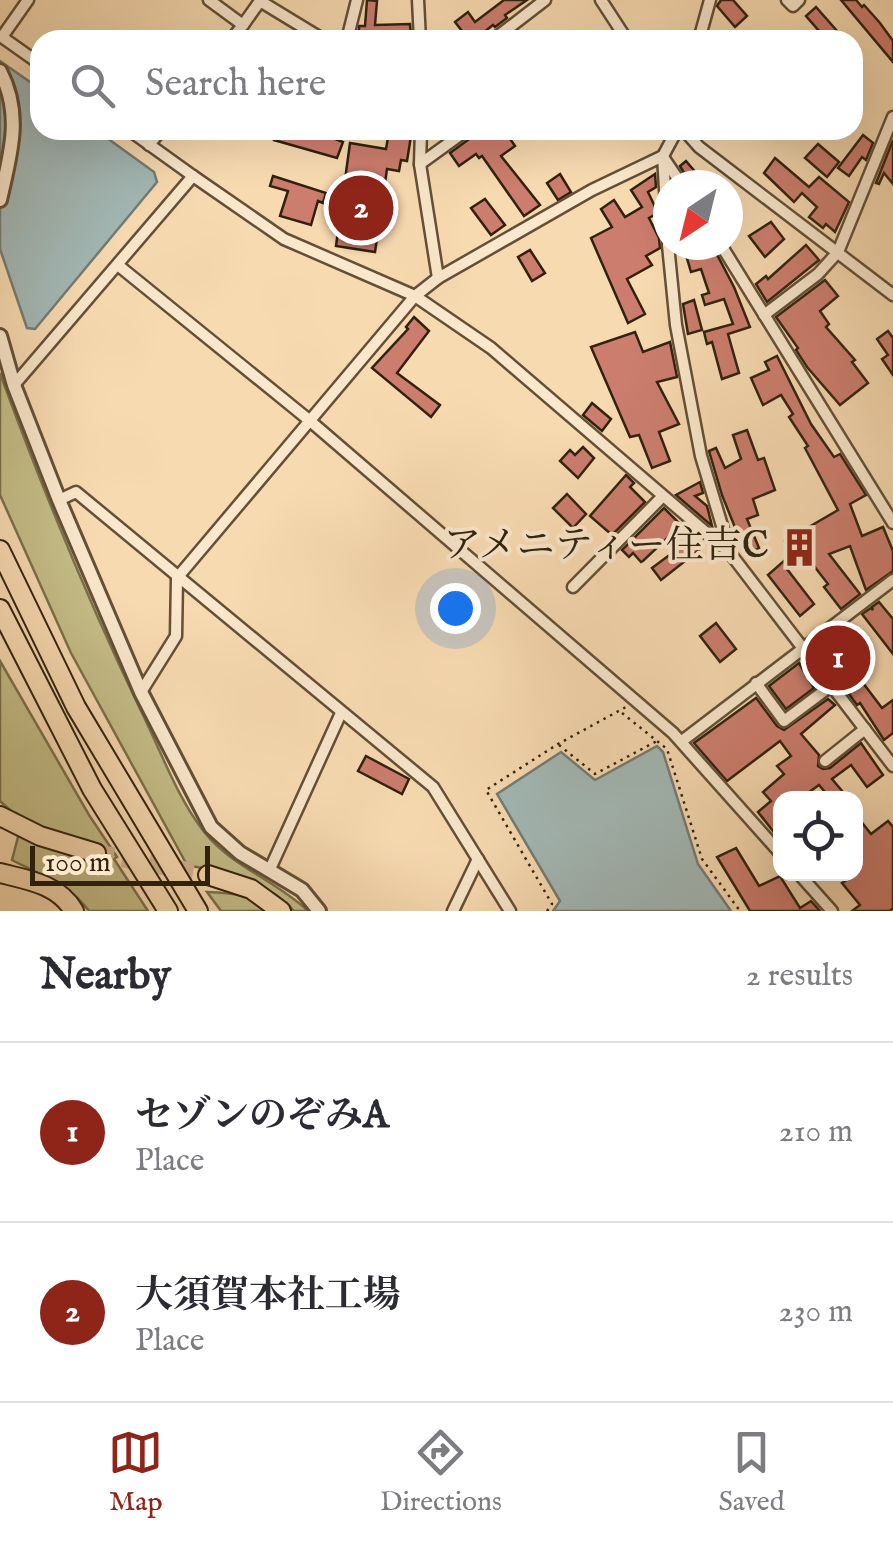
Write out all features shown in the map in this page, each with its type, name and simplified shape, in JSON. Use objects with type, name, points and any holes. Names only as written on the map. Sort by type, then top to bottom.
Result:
[{"type":"highway","points":[[0,550],[76,707],[198,911]]},
{"type":"highway","points":[[0,610],[92,789]]},
{"type":"highway","points":[[0,638],[24,686],[168,911]]},
{"type":"highway","points":[[0,816],[40,836],[96,853]]},
{"type":"highway","points":[[0,873],[50,888],[68,900],[74,911]]},
{"type":"highway","points":[[208,876],[252,889],[281,911]]},
{"type":"street","points":[[28,0],[2,37],[30,57]]},
{"type":"street","points":[[209,0],[243,24]]},
{"type":"street","points":[[350,30],[357,0]]},
{"type":"street","points":[[418,0],[420,30]]},
{"type":"street","points":[[506,30],[546,0]]},
{"type":"street","points":[[602,0],[621,30]]},
{"type":"street","points":[[702,30],[710,0]]},
{"type":"street","points":[[787,0],[793,6],[800,0]]},
{"type":"street","points":[[238,30],[260,1],[308,30]]},
{"type":"street","points":[[0,71],[14,112],[14,128],[0,200]]},
{"type":"street","points":[[764,315],[818,274],[838,252],[892,121]]},
{"type":"street","points":[[143,140],[284,239],[415,296],[491,348],[730,553],[893,766]]},
{"type":"street","points":[[149,145],[153,140]]},
{"type":"street","points":[[421,140],[420,164],[438,278]]},
{"type":"street","points":[[420,164],[453,140]]},
{"type":"street","points":[[141,692],[176,636],[178,578],[415,296],[438,278],[592,190],[663,156],[673,140]]},
{"type":"street","points":[[691,140],[893,295]]},
{"type":"street","points":[[663,156],[672,170]]},
{"type":"street","points":[[663,156],[664,170]]},
{"type":"street","points":[[14,385],[193,176]]},
{"type":"street","points":[[670,260],[676,325],[701,456],[730,553]]},
{"type":"street","points":[[730,260],[893,524]]},
{"type":"street","points":[[119,266],[309,420],[682,741],[773,845]]},
{"type":"street","points":[[0,336],[14,385],[59,500],[141,692],[210,826],[240,853],[302,890],[319,911]]},
{"type":"street","points":[[59,500],[76,492],[433,787],[510,911]]},
{"type":"street","points":[[573,586],[662,497]]},
{"type":"street","points":[[682,741],[893,580]]},
{"type":"street","points":[[756,683],[784,720],[832,685]]},
{"type":"street","points":[[270,870],[341,714]]},
{"type":"street","points":[[825,760],[865,728]]},
{"type":"street","points":[[453,911],[478,859]]},
{"type":"street","points":[[805,881],[832,911]]},
{"type":"path","points":[[547,911],[552,904],[486,790],[635,700]]},
{"type":"path","points":[[620,712],[667,748],[702,859],[740,911]]},
{"type":"path","points":[[558,744],[596,774],[657,740]]},
{"type":"shaded area","points":[[0,373],[84,586],[186,805],[215,844],[308,911],[294,911],[271,891],[245,879],[187,865],[71,653],[0,495]]},
{"type":"shaded area","points":[[0,661],[148,911],[89,911],[63,887],[12,860],[19,833],[68,839],[21,820],[0,801]]},
{"type":"shaded area","points":[[207,892],[249,898],[270,911],[221,911]]},
{"type":"water","points":[[0,61],[30,82],[30,140],[110,140],[154,172],[157,182],[35,329],[27,328],[0,249]]},
{"type":"water","points":[[657,746],[663,752],[698,864],[731,911],[553,911],[560,901],[497,794],[561,752],[595,780]]},
{"type":"building","points":[[367,0],[377,1],[375,25],[410,24],[410,30],[359,30],[359,26],[365,26]]},
{"type":"building","points":[[504,0],[527,0],[487,30],[461,30],[455,22],[468,12],[475,22]]},
{"type":"building","points":[[721,0],[733,0],[747,16],[735,27],[717,6]]},
{"type":"building","points":[[841,0],[856,0],[880,23],[893,41],[893,62]]},
{"type":"building","points":[[816,7],[836,30],[818,30],[806,16]]},
{"type":"building","points":[[863,135],[873,143],[866,160],[862,157],[849,176],[838,168],[863,140]]},
{"type":"building","points":[[274,140],[338,140],[343,142],[337,158]]},
{"type":"building","points":[[388,140],[410,140],[407,161],[401,160],[399,171],[387,169],[375,252],[336,246],[350,143],[386,149]]},
{"type":"building","points":[[468,140],[511,140],[515,146],[501,156],[540,205],[524,216],[482,156],[476,154],[459,166],[450,153]]},
{"type":"building","points":[[893,140],[893,184],[884,173],[876,183]]},
{"type":"building","points":[[818,144],[839,162],[827,177],[805,158]]},
{"type":"building","points":[[775,158],[809,187],[819,177],[849,202],[835,232],[809,217],[817,207],[802,193],[794,202],[764,173]]},
{"type":"building","points":[[686,161],[694,170],[682,170],[680,166]]},
{"type":"building","points":[[560,174],[571,192],[558,200],[547,183]]},
{"type":"building","points":[[653,175],[653,189],[648,192],[653,202],[653,216],[649,218],[653,226],[653,252],[646,256],[652,265],[627,279],[645,314],[628,323],[591,238],[612,227],[601,209],[614,200],[625,217],[642,207],[631,190]]},
{"type":"building","points":[[273,176],[326,193],[323,203],[318,201],[311,225],[280,216],[288,191],[270,186]]},
{"type":"building","points":[[485,199],[505,225],[491,235],[471,208]]},
{"type":"building","points":[[771,222],[784,239],[765,257],[749,236]]},
{"type":"building","points":[[806,245],[819,260],[767,302],[756,284],[766,276],[768,279]]},
{"type":"building","points":[[530,250],[545,273],[532,281],[518,257]]},
{"type":"building","points":[[687,260],[720,260],[734,287],[750,327],[728,334],[739,373],[722,379],[712,342],[707,344],[704,332],[733,324],[724,299],[705,305],[702,295],[709,293],[701,269],[691,272]]},
{"type":"building","points":[[825,280],[838,296],[820,311],[829,324],[826,327],[855,360],[852,362],[868,383],[840,405],[807,367],[776,317]]},
{"type":"building","points":[[694,300],[702,330],[688,334],[683,304]]},
{"type":"building","points":[[414,317],[429,331],[397,373],[440,405],[431,417],[372,368]]},
{"type":"building","points":[[888,331],[893,338],[893,375],[882,359],[888,355],[877,339]]},
{"type":"building","points":[[635,332],[643,352],[670,342],[677,377],[657,382],[679,424],[659,432],[670,461],[652,468],[639,435],[630,437],[591,347]]},
{"type":"building","points":[[777,356],[811,424],[834,457],[840,454],[866,495],[850,504],[862,536],[883,527],[893,551],[893,571],[866,590],[850,546],[829,554],[860,594],[841,609],[807,557],[787,569],[814,604],[800,616],[768,575],[792,554],[785,541],[838,510],[781,395],[763,405],[751,378],[769,370],[765,362]]},
{"type":"building","points":[[592,403],[611,419],[602,431],[583,415]]},
{"type":"building","points":[[747,430],[758,460],[764,458],[775,490],[753,499],[758,515],[747,519],[759,548],[746,555],[709,451],[716,448],[725,468],[741,459],[733,435]]},
{"type":"building","points":[[583,447],[594,458],[578,478],[560,461],[570,450],[575,455]]},
{"type":"building","points":[[626,475],[634,483],[630,487],[645,502],[612,535],[590,516]]},
{"type":"building","points":[[700,482],[703,493],[695,496],[707,506],[712,526],[676,495]]},
{"type":"building","points":[[567,494],[586,514],[573,528],[553,508]]},
{"type":"building","points":[[664,508],[681,525],[643,561],[633,553],[629,557],[622,550]]},
{"type":"building","points":[[691,539],[699,550],[661,580],[652,568]]},
{"type":"building","points":[[879,602],[893,619],[893,654],[862,614],[873,610]]},
{"type":"building","points":[[716,623],[736,649],[720,662],[700,636]]},
{"type":"building","points":[[836,639],[865,676],[855,684],[846,674],[841,677],[820,651]]},
{"type":"building","points":[[799,663],[814,688],[786,709],[769,686]]},
{"type":"building","points":[[863,683],[882,708],[893,700],[893,733],[884,740],[860,703],[857,705],[849,694]]},
{"type":"building","points":[[756,698],[784,730],[828,699],[835,705],[801,734],[819,755],[818,766],[830,768],[861,743],[883,775],[867,787],[851,765],[832,779],[842,791],[824,791],[819,785],[811,791],[773,791],[773,831],[758,812],[771,801],[763,792],[784,774],[777,766],[791,756],[780,741],[727,781],[694,743]]},
{"type":"building","points":[[366,756],[409,779],[402,794],[358,771]]},
{"type":"building","points":[[888,821],[893,827],[893,908],[852,911],[860,905],[842,883],[863,881],[863,824],[871,834]]},
{"type":"building","points":[[736,848],[759,886],[773,879],[783,881],[800,908],[811,901],[820,911],[750,911],[717,857]]},
{"type":"tunnel","points":[[96,853],[208,875]]},
{"type":"place","name":"大須賀本社工場","points":[[361,208]]},
{"type":"place","name":"アメニティー住吉C","points":[[799,547]]},
{"type":"place","name":"セゾンのぞみA","points":[[838,658]]}]
